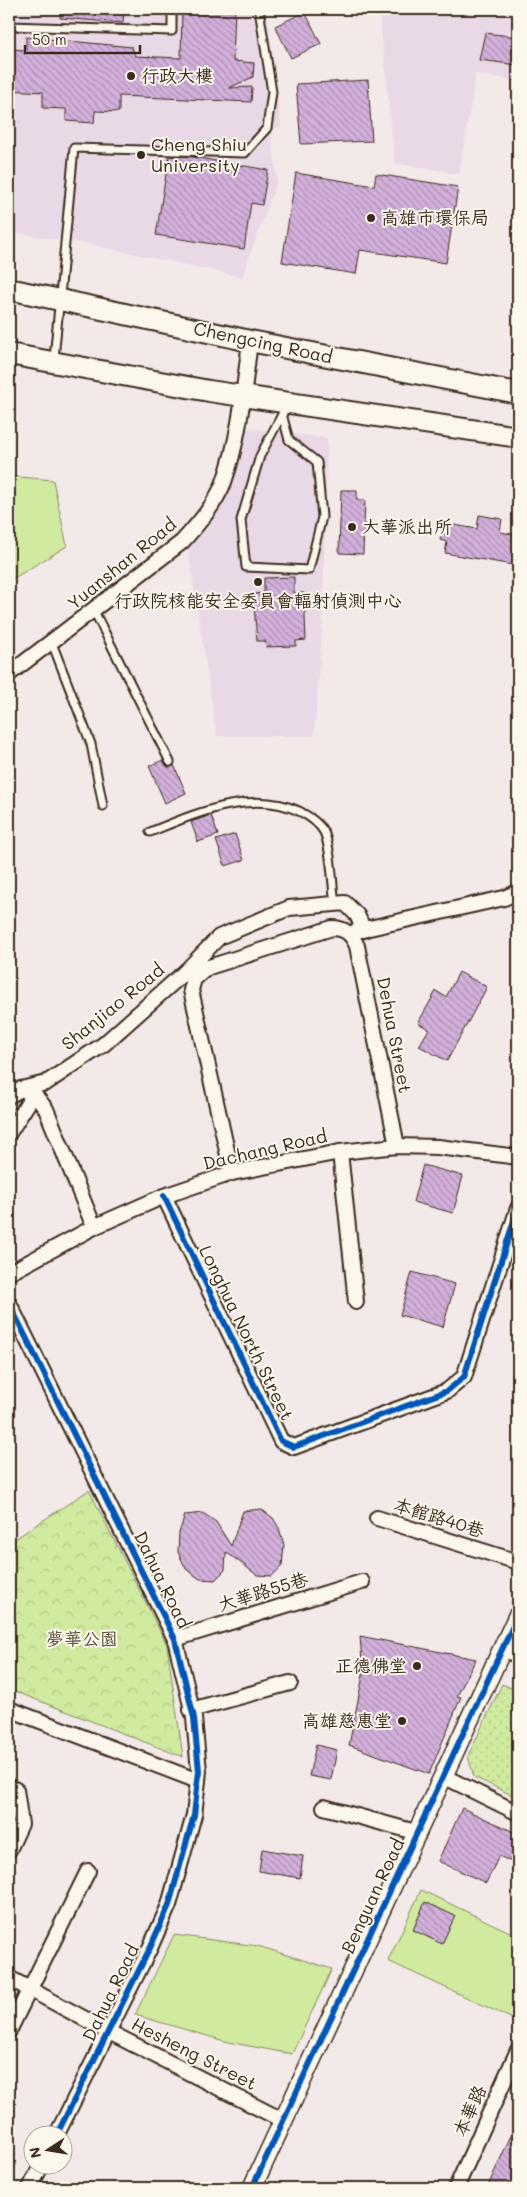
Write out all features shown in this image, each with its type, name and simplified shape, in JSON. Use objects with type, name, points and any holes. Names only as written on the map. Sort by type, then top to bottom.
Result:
[{"type":"main road","name":"Chengcing Road","points":[[9,288],[250,341],[518,393]]},
{"type":"main road","points":[[9,354],[243,396],[285,408],[518,437]]},
{"type":"street","name":"Yuanshan Road","points":[[9,674],[182,542],[204,517],[224,482],[240,415],[250,341]]},
{"type":"street","name":"Shanjiao Road","points":[[186,971],[209,967],[332,928],[340,928],[349,933],[504,898],[518,892]]},
{"type":"street","name":"Shanjiao Road","points":[[21,1093],[46,1083],[104,1044],[130,1018],[186,971],[219,937],[289,908],[345,903],[357,915],[364,930]]},
{"type":"street","name":"Dehua Street","points":[[349,933],[357,946],[397,1146]]},
{"type":"street","points":[[209,967],[194,979],[191,990],[232,1173]]},
{"type":"street","points":[[9,1133],[21,1093],[46,1109],[94,1227]]},
{"type":"street","name":"Dachang Road","points":[[9,1273],[94,1227],[164,1196],[232,1173],[340,1152],[397,1146],[438,1147],[518,1157]]},
{"type":"street","points":[[340,1152],[356,1302]]},
{"type":"street","name":"Longhua North Street","points":[[164,1196],[282,1441],[294,1447],[447,1392],[464,1377],[518,1208]]},
{"type":"street","name":"Dahua Road","points":[[9,1303],[175,1639],[192,1710],[199,1771],[194,1815],[169,1905],[109,2032],[62,2124]]},
{"type":"street","name":"本館路40巷","points":[[377,1518],[518,1562]]},
{"type":"street","name":"大華路55巷","points":[[175,1639],[362,1582]]},
{"type":"street","name":"Benguan Road","points":[[252,2188],[445,1777],[511,1653],[518,1615]]},
{"type":"street","points":[[192,1710],[290,1683]]},
{"type":"street","points":[[9,1710],[198,1781]]},
{"type":"street","points":[[445,1777],[518,1813]]},
{"type":"street","points":[[9,1786],[16,1790],[21,1824],[9,1850]]},
{"type":"street","points":[[324,1807],[419,1833]]},
{"type":"street","points":[[9,2031],[88,1871]]},
{"type":"street","name":"Hesheng Street","points":[[9,1978],[109,2032],[284,2121]]},
{"type":"street","name":"本華路","points":[[456,2188],[518,2050]]},
{"type":"street","points":[[30,2188],[37,2174]]},
{"type":"lane","points":[[9,26],[172,31],[172,9]]},
{"type":"lane","points":[[54,362],[74,148],[246,152],[267,128],[272,92],[259,9]]},
{"type":"lane","points":[[285,408],[289,440],[317,462],[322,517],[309,570],[246,567],[241,520],[260,456],[285,408]]},
{"type":"lane","points":[[94,611],[170,762]]},
{"type":"lane","points":[[52,643],[92,744],[103,806]]},
{"type":"lane","points":[[150,832],[188,817],[246,801],[287,805],[312,818],[324,832],[330,858],[334,904]]},
{"type":"shaded area","name":"Cheng Shiu University","points":[[9,9],[267,9],[281,127],[271,129],[277,181],[242,277],[88,244],[9,232]]},
{"type":"shaded area","points":[[379,9],[518,9],[518,81],[476,74],[459,174],[395,163]]},
{"type":"shaded area","name":"行政院核能安全委員會輻射偵測中心","points":[[246,428],[327,438],[323,615],[314,736],[217,736],[188,548],[209,527],[230,485]]},
{"type":"green space","points":[[9,476],[53,480],[67,546],[9,581]]},
{"type":"green space","name":"夢華公園","points":[[89,1490],[167,1645],[183,1757],[9,1689],[9,1543]]},
{"type":"green space","points":[[502,1684],[518,1691],[518,1798],[474,1777],[468,1756]]},
{"type":"green space","points":[[421,1890],[518,1936],[518,2012],[515,2020],[388,1961]]},
{"type":"green space","points":[[174,1935],[258,1946],[332,1969],[292,2054],[228,2042],[135,2015]]},
{"type":"building","points":[[61,9],[124,9],[123,23],[60,18]]},
{"type":"building","name":"行政大樓","points":[[182,9],[235,9],[233,61],[254,63],[253,77],[229,88],[252,87],[251,102],[119,96],[119,112],[95,111],[94,123],[66,121],[66,109],[43,108],[43,92],[9,90],[9,49],[26,50],[26,37],[132,47],[135,56],[181,58]]},
{"type":"building","points":[[305,12],[321,44],[291,58],[275,26]]},
{"type":"building","points":[[485,33],[518,37],[518,65],[479,60]]},
{"type":"building","points":[[368,80],[372,141],[301,144],[296,84]]},
{"type":"building","points":[[169,156],[193,157],[268,170],[262,205],[251,203],[244,249],[156,235]]},
{"type":"building","name":"高雄市環保局","points":[[296,173],[374,186],[376,174],[458,187],[446,263],[360,250],[356,274],[282,262]]},
{"type":"building","name":"大華派出所","points":[[341,490],[357,490],[357,500],[365,500],[363,554],[339,553]]},
{"type":"building","points":[[479,515],[502,519],[500,532],[518,535],[518,566],[445,553],[447,542],[440,540],[443,523],[477,529]]},
{"type":"building","points":[[294,577],[294,593],[304,593],[306,640],[296,641],[296,646],[266,647],[265,641],[257,641],[253,594],[264,593],[264,578]]},
{"type":"building","points":[[163,760],[168,767],[174,765],[186,793],[165,803],[149,766]]},
{"type":"building","points":[[211,815],[218,835],[198,842],[191,822]]},
{"type":"building","points":[[235,834],[244,860],[225,866],[216,840]]},
{"type":"building","points":[[459,972],[487,987],[447,1061],[419,1046],[429,1029],[418,1023],[436,991],[446,997]]},
{"type":"building","points":[[423,1165],[463,1176],[453,1213],[413,1202]]},
{"type":"building","points":[[412,1272],[455,1284],[443,1327],[400,1315]]},
{"type":"building","points":[[261,1509],[273,1518],[279,1528],[284,1545],[282,1566],[272,1576],[257,1575],[226,1552],[225,1570],[215,1580],[200,1579],[186,1569],[178,1552],[179,1533],[185,1515],[203,1513],[216,1522],[231,1546],[243,1511]]},
{"type":"building","name":"高雄慈惠堂","points":[[360,1636],[476,1659],[457,1696],[461,1697],[429,1774],[349,1745],[363,1675]]},
{"type":"building","points":[[316,1745],[337,1750],[331,1780],[309,1776]]},
{"type":"building","points":[[462,1808],[518,1834],[518,1865],[499,1856],[486,1883],[438,1861]]},
{"type":"building","points":[[262,1849],[303,1856],[300,1878],[259,1871]]},
{"type":"building","points":[[425,1902],[455,1916],[442,1944],[413,1930]]},
{"type":"building","points":[[518,2120],[518,2188],[487,2188]]},
{"type":"cycle path","points":[[164,1196],[281,1441],[294,1447],[447,1391],[464,1377],[518,1208]]},
{"type":"cycle path","points":[[9,1303],[175,1639],[194,1718],[199,1771],[194,1815],[169,1905],[150,1948],[62,2124]]},
{"type":"cycle path","points":[[252,2188],[518,1615]]},
{"type":"place","name":"行政大樓","points":[[131,76]]},
{"type":"place","name":"Cheng Shiu University","points":[[141,155]]},
{"type":"place","name":"高雄市環保局","points":[[371,218]]},
{"type":"place","name":"大華派出所","points":[[352,527]]},
{"type":"place","name":"行政院核能安全委員會輻射偵測中心","points":[[258,582]]},
{"type":"place","name":"正德佛堂","points":[[417,1666]]},
{"type":"place","name":"高雄慈惠堂","points":[[402,1721]]}]
